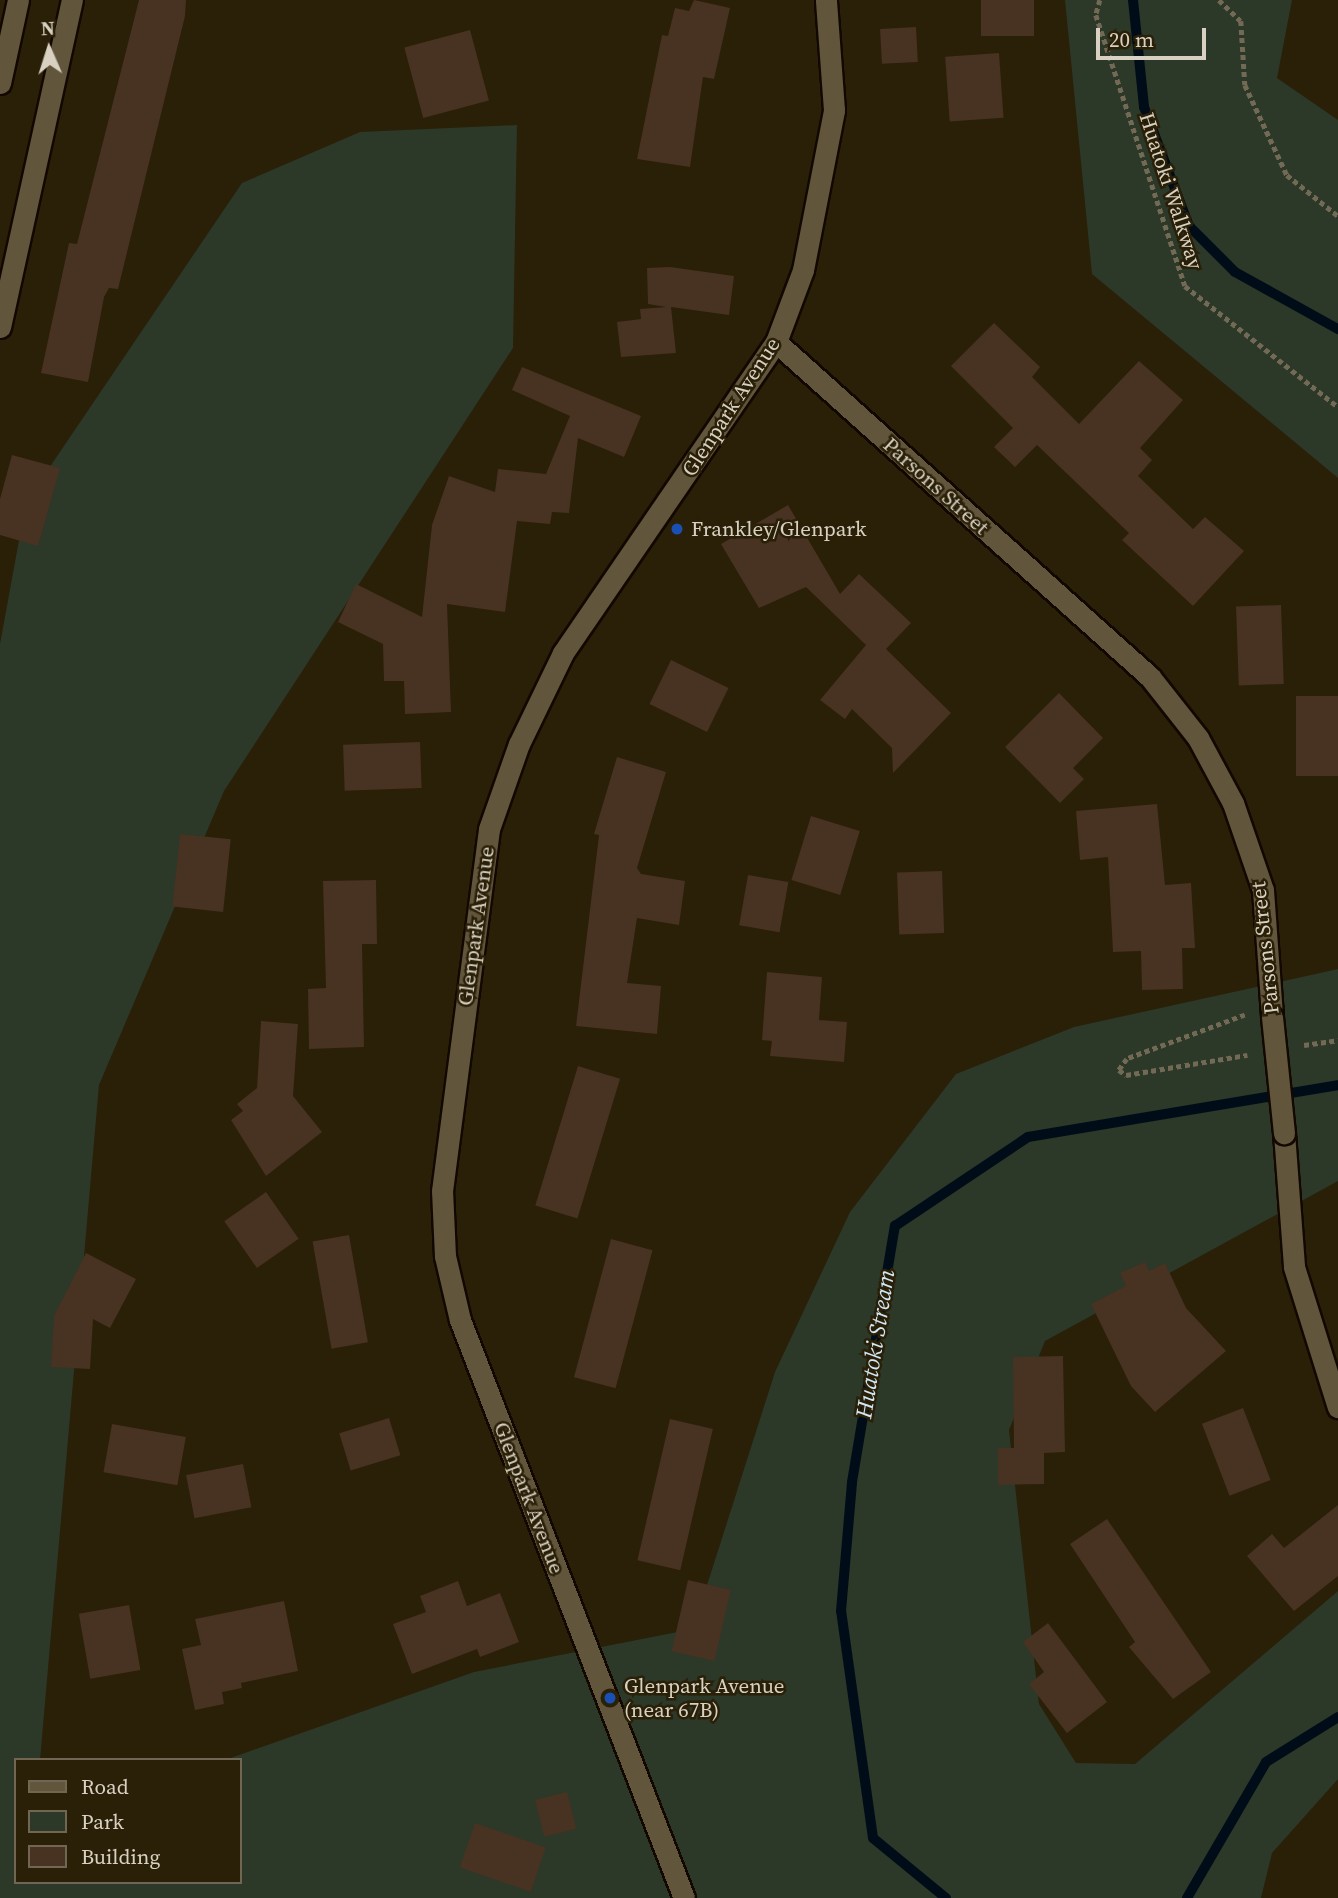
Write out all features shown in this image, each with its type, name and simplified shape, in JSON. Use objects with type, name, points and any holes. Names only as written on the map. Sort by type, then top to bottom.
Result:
[{"type":"street","points":[[0,83],[18,0]]},
{"type":"street","points":[[0,327],[72,0]]},
{"type":"street","name":"Glenpark Avenue","points":[[684,1898],[460,1320],[445,1256],[442,1191],[489,829],[519,744],[563,653],[776,342],[803,270],[834,110],[826,0]]},
{"type":"street","name":"Parsons Street","points":[[776,342],[1150,677],[1198,738],[1233,803],[1263,890],[1294,1267],[1338,1407]]},
{"type":"path","name":"Huatoki Walkway","points":[[1100,0],[1096,15],[1185,286],[1338,407]]},
{"type":"path","points":[[1219,0],[1241,21],[1245,85],[1287,175],[1338,216]]},
{"type":"path","points":[[1259,1053],[1126,1075],[1119,1070],[1127,1059],[1271,1011]]},
{"type":"path","points":[[1298,1046],[1338,1040]]},
{"type":"green space","points":[[1065,0],[1292,0],[1277,78],[1338,120],[1338,478],[1092,274]]},
{"type":"green space","points":[[517,125],[513,348],[224,791],[99,1085],[40,1758],[14,1758],[14,1884],[242,1884],[242,1758],[231,1758],[474,1672],[693,1629],[775,1372],[850,1212],[956,1074],[1074,1027],[1338,969],[1338,1181],[1045,1341],[1009,1430],[1039,1704],[1076,1763],[1135,1764],[1338,1591],[1338,1779],[1272,1853],[1261,1898],[0,1898],[0,644],[26,502],[242,183],[360,132]]},
{"type":"building","points":[[139,0],[186,0],[185,16],[118,289],[109,288],[104,297],[88,382],[41,373],[69,243],[77,244]]},
{"type":"building","points":[[694,0],[730,8],[714,79],[703,77],[690,167],[637,159],[662,35],[668,36],[675,8],[689,11]]},
{"type":"building","points":[[981,0],[1034,0],[1034,36],[981,36]]},
{"type":"building","points":[[916,27],[918,62],[882,64],[880,29]]},
{"type":"building","points":[[470,30],[489,101],[423,118],[404,48]]},
{"type":"building","points":[[999,53],[1004,118],[950,122],[945,57]]},
{"type":"building","points":[[670,267],[734,276],[729,315],[671,307],[676,353],[621,357],[617,322],[641,319],[640,309],[666,307],[648,304],[647,268]]},
{"type":"building","points":[[994,323],[1040,367],[1032,377],[1079,424],[1139,361],[1183,400],[1140,448],[1152,460],[1138,476],[1193,529],[1205,517],[1244,551],[1193,606],[1122,540],[1129,533],[1037,445],[1015,467],[994,447],[1013,428],[951,366]]},
{"type":"building","points":[[522,367],[641,416],[624,457],[578,438],[569,513],[552,512],[550,524],[517,521],[505,612],[447,604],[451,712],[405,714],[404,681],[384,681],[383,644],[338,622],[356,584],[422,617],[432,525],[449,476],[495,492],[498,469],[546,474],[570,416],[512,390]]},
{"type":"building","points":[[12,455],[60,468],[38,546],[0,535],[0,499]]},
{"type":"building","points":[[788,505],[840,594],[859,574],[911,623],[886,649],[951,713],[893,773],[892,748],[852,709],[845,719],[820,700],[866,645],[806,587],[759,608],[721,544]]},
{"type":"building","points":[[1281,605],[1284,684],[1239,686],[1236,607]]},
{"type":"building","points":[[671,660],[729,688],[707,732],[650,704]]},
{"type":"building","points":[[1059,693],[1103,738],[1073,768],[1084,779],[1060,803],[1005,747]]},
{"type":"building","points":[[1296,696],[1338,696],[1338,776],[1296,776]]},
{"type":"building","points":[[420,742],[422,788],[345,791],[343,745]]},
{"type":"building","points":[[617,757],[666,772],[637,868],[641,874],[685,881],[679,925],[637,918],[627,983],[661,986],[657,1034],[576,1026],[599,835],[594,834]]},
{"type":"building","points":[[1157,804],[1165,885],[1191,883],[1195,948],[1182,948],[1183,989],[1142,990],[1141,951],[1113,952],[1108,857],[1080,860],[1076,811]]},
{"type":"building","points":[[811,816],[860,831],[840,895],[791,880]]},
{"type":"building","points":[[180,834],[231,839],[223,912],[172,907]]},
{"type":"building","points":[[942,871],[944,933],[899,935],[897,873]]},
{"type":"building","points":[[748,875],[788,882],[780,932],[739,925]]},
{"type":"building","points":[[376,880],[377,944],[362,944],[364,1047],[309,1049],[308,989],[326,988],[323,881]]},
{"type":"building","points":[[767,972],[822,977],[819,1020],[847,1022],[844,1062],[770,1056],[772,1041],[762,1040]]},
{"type":"building","points":[[261,1021],[298,1024],[293,1096],[322,1132],[266,1176],[231,1120],[243,1111],[237,1104],[257,1088]]},
{"type":"building","points":[[578,1066],[620,1079],[577,1218],[535,1206]]},
{"type":"building","points":[[266,1192],[299,1239],[257,1268],[224,1221]]},
{"type":"building","points":[[349,1235],[368,1342],[331,1349],[313,1241]]},
{"type":"building","points":[[611,1239],[653,1250],[616,1388],[574,1377]]},
{"type":"building","points":[[86,1253],[136,1279],[110,1328],[93,1319],[90,1369],[51,1367],[54,1316]]},
{"type":"building","points":[[1145,1262],[1149,1271],[1165,1263],[1186,1308],[1226,1351],[1155,1412],[1131,1386],[1091,1304],[1126,1286],[1120,1273]]},
{"type":"building","points":[[1063,1356],[1065,1452],[1044,1453],[1044,1484],[998,1485],[998,1448],[1014,1448],[1013,1357]]},
{"type":"building","points":[[1243,1408],[1271,1480],[1230,1496],[1202,1424]]},
{"type":"building","points":[[389,1418],[400,1455],[351,1470],[339,1433]]},
{"type":"building","points":[[670,1419],[713,1429],[680,1570],[637,1560]]},
{"type":"building","points":[[112,1424],[186,1437],[177,1485],[103,1472]]},
{"type":"building","points":[[243,1464],[251,1507],[194,1518],[186,1475]]},
{"type":"building","points":[[1338,1505],[1338,1576],[1294,1611],[1247,1556],[1272,1534],[1284,1548]]},
{"type":"building","points":[[1107,1519],[1211,1672],[1173,1699],[1129,1647],[1135,1642],[1070,1544]]},
{"type":"building","points":[[688,1580],[731,1590],[714,1661],[672,1651]]},
{"type":"building","points":[[458,1581],[467,1606],[500,1593],[519,1642],[480,1657],[477,1649],[412,1674],[393,1624],[426,1612],[420,1596]]},
{"type":"building","points":[[284,1601],[298,1671],[241,1683],[242,1688],[222,1692],[224,1704],[195,1710],[182,1649],[201,1645],[195,1619]]},
{"type":"building","points":[[129,1605],[140,1670],[90,1679],[79,1614]]},
{"type":"building","points":[[1048,1623],[1107,1702],[1067,1733],[1029,1684],[1044,1672],[1023,1642]]},
{"type":"building","points":[[567,1792],[576,1829],[544,1837],[535,1800]]},
{"type":"building","points":[[475,1823],[546,1847],[531,1892],[460,1867]]},
{"type":"waterway","name":"Huatoki Stream","points":[[1133,0],[1144,107],[1189,226],[1235,272],[1338,329]]},
{"type":"waterway","name":"Huatoki Stream","points":[[946,1898],[873,1838],[841,1611],[852,1482],[895,1226],[1028,1137],[1338,1085]]},
{"type":"waterway","name":"Huatoki Stream","points":[[1187,1898],[1266,1762],[1338,1717]]},
{"type":"place","name":"Frankley/Glenpark","points":[[677,529]]},
{"type":"place","name":"Glenpark Avenue (near 67B)","points":[[610,1698]]}]
